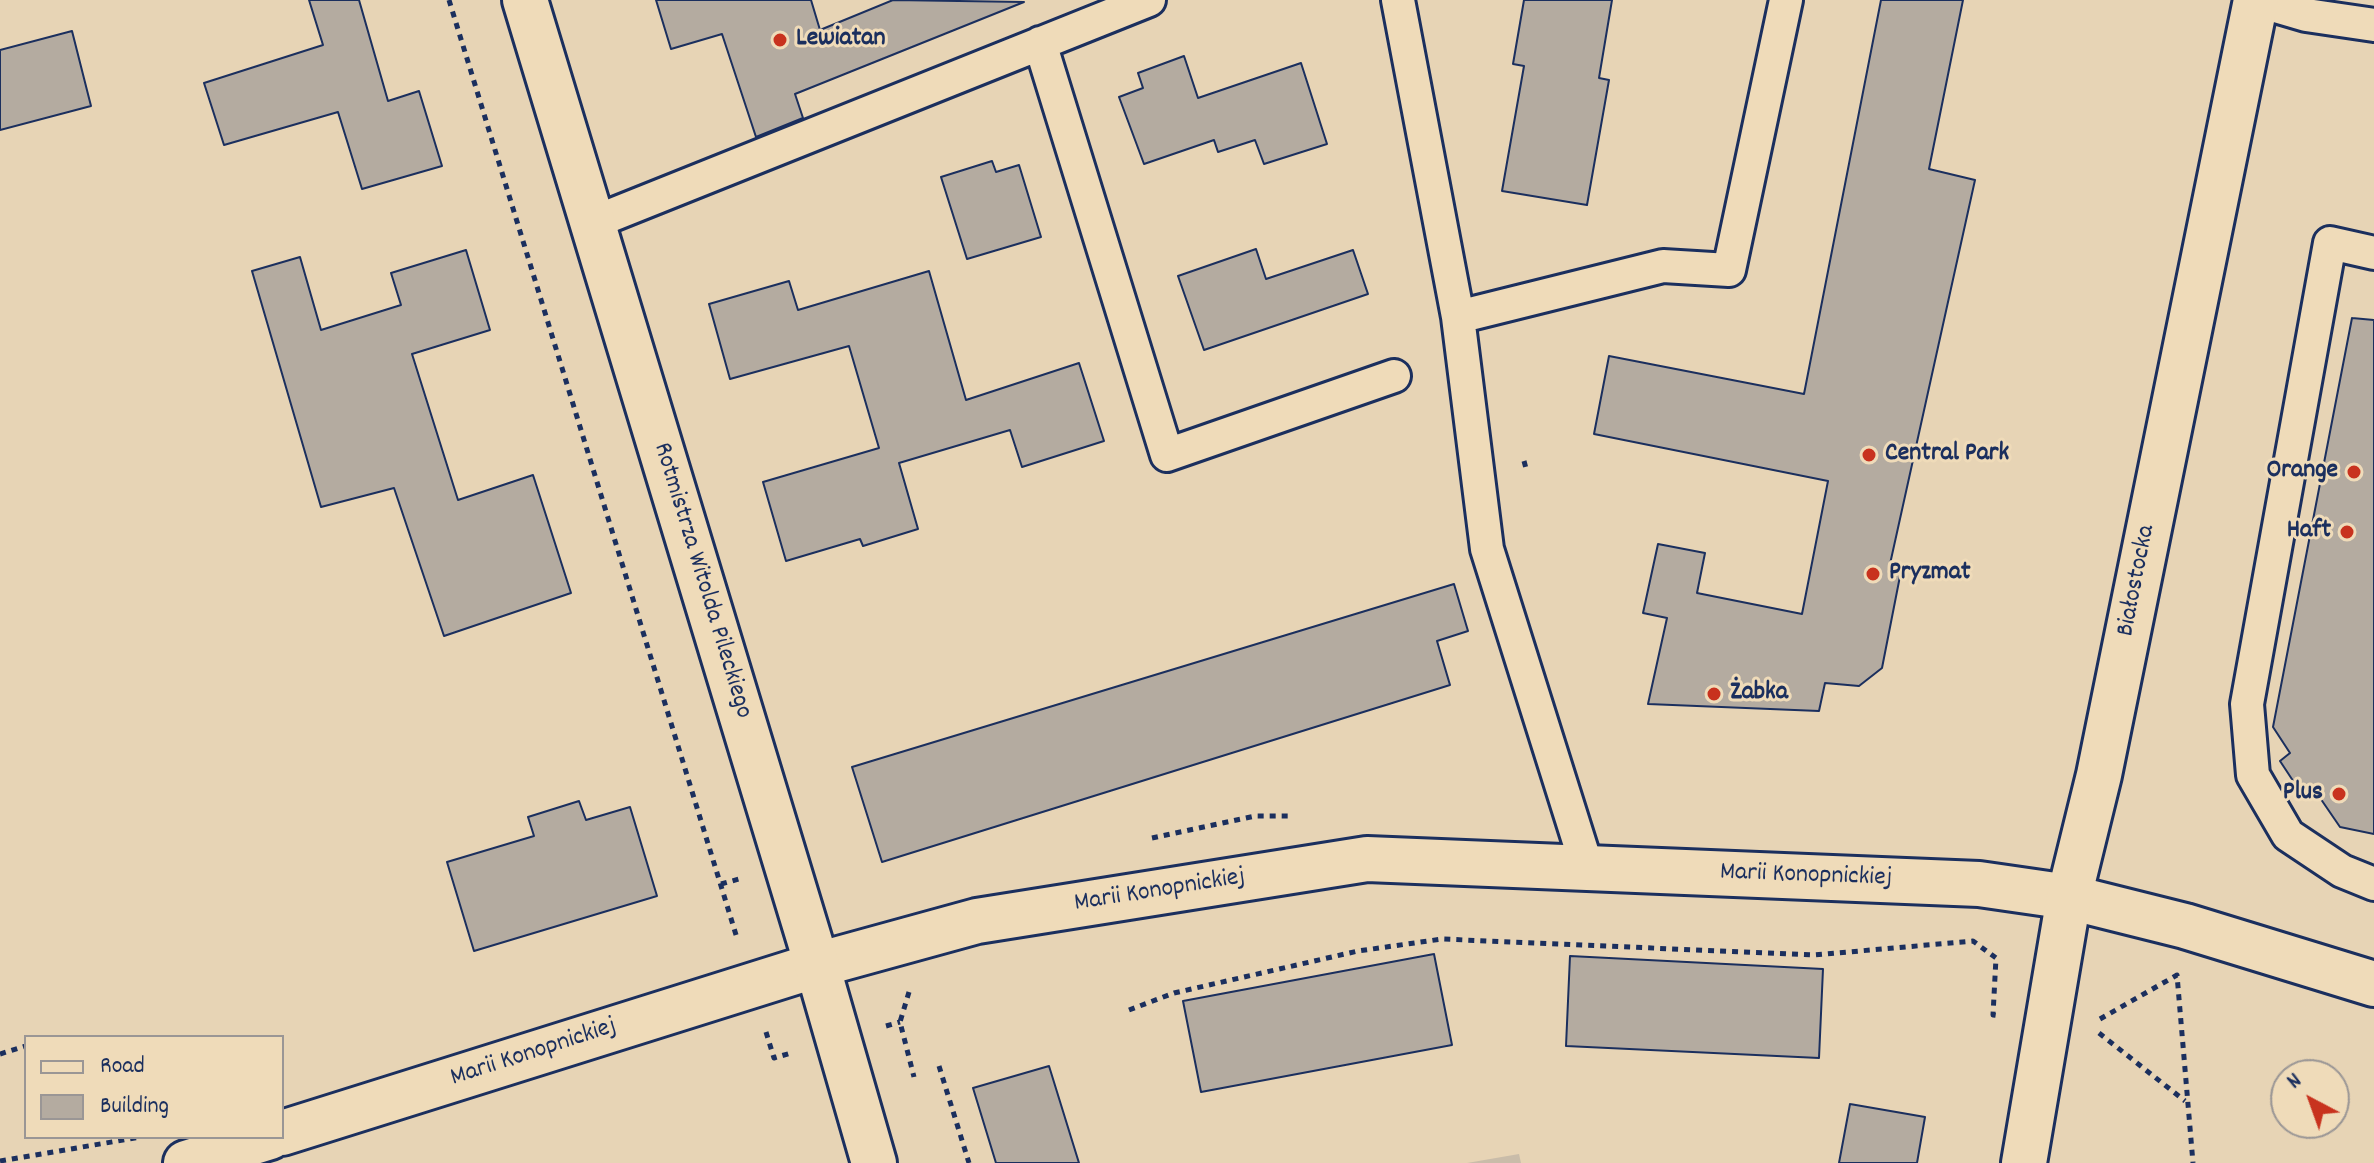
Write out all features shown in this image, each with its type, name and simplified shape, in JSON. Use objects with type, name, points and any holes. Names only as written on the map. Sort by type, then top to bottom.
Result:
[{"type":"street","name":"Rotmistrza Witolda Pileckiego","points":[[525,0],[874,1163]]},
{"type":"street","name":"Białostocka","points":[[2024,1163],[2069,897],[2099,775],[2256,0]]},
{"type":"street","name":"Marii Konopnickiej","points":[[284,1132],[817,965],[977,921],[1367,859],[1979,884],[2069,897],[2185,926],[2374,984]]},
{"type":"street","points":[[186,1163],[264,1139]]},
{"type":"lane","points":[[592,223],[1149,0]]},
{"type":"lane","points":[[1398,0],[1458,317],[1487,549],[1587,867]]},
{"type":"lane","points":[[1458,317],[1663,266],[1729,270],[1786,0]]},
{"type":"lane","points":[[2256,0],[2306,15],[2374,25]]},
{"type":"lane","points":[[1040,43],[1167,455],[1394,376]]},
{"type":"lane","points":[[2374,253],[2330,243],[2247,704],[2253,775],[2288,835],[2342,871],[2374,884]]},
{"type":"path","points":[[449,0],[774,1058]]},
{"type":"path","points":[[1129,1010],[1174,993],[1358,951],[1442,939],[1814,955],[1973,941],[1996,958],[1993,1015]]},
{"type":"path","points":[[2185,1101],[2088,1025],[2177,975],[2185,1101],[2193,1163]]},
{"type":"path","points":[[900,1022],[914,1077]]},
{"type":"path","points":[[0,1054],[24,1047]]},
{"type":"path","points":[[939,1066],[969,1163]]},
{"type":"path","points":[[0,1161],[129,1139]]},
{"type":"shaded area","points":[[1519,1154],[1521,1163],[1467,1163]]},
{"type":"building","points":[[309,0],[359,0],[388,101],[419,91],[442,166],[362,189],[338,112],[224,145],[204,83],[323,45]]},
{"type":"building","points":[[656,0],[811,0],[820,30],[893,0],[1024,2],[795,94],[803,118],[756,137],[722,34],[671,49]]},
{"type":"building","points":[[1524,0],[1612,0],[1599,78],[1609,80],[1587,205],[1502,191],[1524,66],[1513,64]]},
{"type":"building","points":[[1881,0],[1963,0],[1929,169],[1975,180],[1890,564],[1902,566],[1882,668],[1859,686],[1825,683],[1819,711],[1648,704],[1667,618],[1643,613],[1658,544],[1705,553],[1697,593],[1802,614],[1828,481],[1594,434],[1609,356],[1804,394]]},
{"type":"building","points":[[72,31],[91,106],[0,130],[0,50]]},
{"type":"building","points":[[1184,56],[1198,98],[1301,63],[1327,144],[1264,164],[1255,140],[1218,152],[1214,140],[1144,164],[1119,97],[1143,88],[1138,73]]},
{"type":"building","points":[[992,161],[996,172],[1019,165],[1041,237],[967,259],[941,177]]},
{"type":"building","points":[[1256,249],[1266,279],[1353,250],[1368,294],[1204,350],[1178,276]]},
{"type":"building","points":[[466,250],[490,330],[412,354],[458,500],[533,475],[571,593],[444,636],[394,488],[321,507],[252,271],[300,257],[321,330],[401,305],[391,273]]},
{"type":"building","points":[[929,271],[966,400],[1079,363],[1104,441],[1022,467],[1010,430],[899,463],[918,529],[863,546],[860,539],[786,561],[763,482],[879,448],[849,346],[730,379],[709,304],[789,281],[798,310]]},
{"type":"building","points":[[2352,318],[2374,320],[2374,834],[2340,827],[2316,792],[2305,799],[2280,761],[2290,753],[2273,727]]},
{"type":"building","points":[[1454,584],[1468,631],[1437,641],[1450,685],[882,862],[852,767]]},
{"type":"building","points":[[579,801],[586,820],[630,807],[657,896],[474,951],[447,862],[534,836],[528,817]]},
{"type":"building","points":[[1434,954],[1452,1045],[1201,1092],[1183,1001]]},
{"type":"building","points":[[1570,956],[1823,969],[1819,1058],[1566,1046]]},
{"type":"building","points":[[1049,1066],[1079,1163],[996,1163],[973,1088]]},
{"type":"building","points":[[1850,1104],[1925,1117],[1917,1163],[1839,1163]]},
{"type":"place","name":"Lewiatan","points":[[780,40]]},
{"type":"place","name":"Central Park","points":[[1869,455]]},
{"type":"place","name":"Orange","points":[[2354,472]]},
{"type":"place","name":"Haft","points":[[2347,532]]},
{"type":"place","name":"Pryzmat","points":[[1873,574]]},
{"type":"place","name":"Żabka","points":[[1714,694]]},
{"type":"place","name":"Plus","points":[[2339,794]]}]
